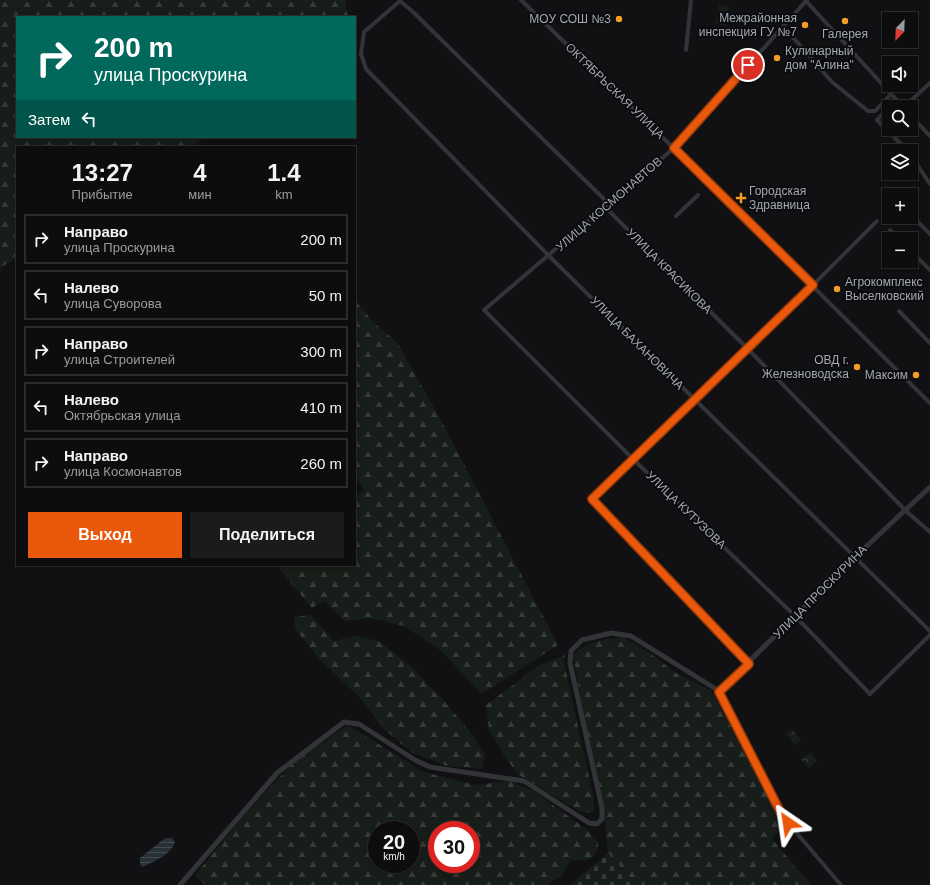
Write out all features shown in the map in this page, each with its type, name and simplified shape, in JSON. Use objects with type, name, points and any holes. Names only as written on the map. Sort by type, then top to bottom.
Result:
[{"type":"street","name":"ОКТЯБРЬСКАЯ УЛИЦА","points":[[521,0],[674,148],[930,403]]},
{"type":"street","points":[[686,50],[692,0]]},
{"type":"street","name":"УЛИЦА КОСМОНАВТОВ","points":[[484,310],[674,148],[806,0]]},
{"type":"street","points":[[806,0],[896,99],[877,120],[901,144]]},
{"type":"street","name":"УЛИЦА КРАСИКОВА","points":[[366,69],[361,54],[364,32],[400,1],[604,199],[605,207],[748,349],[906,510],[930,532]]},
{"type":"street","points":[[790,34],[832,82],[868,111],[875,111],[891,94]]},
{"type":"street","name":"УЛИЦА БАХАНОВИЧА","points":[[366,69],[549,256],[930,631]]},
{"type":"street","points":[[912,100],[930,84]]},
{"type":"street","points":[[918,123],[930,136]]},
{"type":"street","points":[[918,164],[930,184]]},
{"type":"street","points":[[676,216],[698,195]]},
{"type":"street","points":[[749,664],[592,499],[694,399],[748,349],[876,221]]},
{"type":"street","points":[[918,222],[930,234]]},
{"type":"street","points":[[918,258],[930,270]]},
{"type":"street","name":"УЛИЦА КУТУЗОВА","points":[[484,310],[633,459],[795,616],[870,694],[930,635]]},
{"type":"street","points":[[899,313],[923,338],[930,343]]},
{"type":"street","name":"УЛИЦА ПРОСКУРИНА","points":[[719,692],[749,664],[855,557],[930,487]]},
{"type":"street","points":[[180,885],[277,773],[344,722],[359,724],[415,760],[430,767],[524,781],[589,823],[597,824],[602,819],[602,808],[570,663],[571,651],[582,640],[611,633],[631,636],[719,692],[783,817],[840,885]]},
{"type":"green space","points":[[0,0],[345,0],[348,16],[16,16],[16,138],[204,138],[192,146],[16,146],[16,258],[0,268]]},
{"type":"green space","points":[[719,5],[729,6],[726,26],[716,24]]},
{"type":"green space","points":[[356,301],[374,323],[397,342],[443,424],[558,645],[482,694],[440,650],[404,626],[369,618],[345,621],[324,601],[312,608],[277,566],[356,566],[356,496],[364,490],[356,478]]},
{"type":"green space","points":[[311,615],[334,641],[355,636],[379,641],[413,668],[471,733],[485,754],[482,769],[447,766],[411,752],[385,730],[359,697],[323,663],[295,629],[294,617]]},
{"type":"green space","points":[[623,637],[647,651],[676,673],[712,691],[775,811],[785,825],[772,839],[811,885],[636,885],[608,853],[602,796],[583,713],[573,655],[578,650],[590,644]]},
{"type":"green space","points":[[565,655],[564,662],[594,800],[594,813],[581,812],[519,775],[506,759],[489,730],[486,705],[538,666]]},
{"type":"green space","points":[[348,725],[424,772],[475,785],[509,781],[532,790],[586,829],[598,841],[598,847],[594,856],[587,860],[570,860],[561,877],[551,882],[550,885],[205,885],[195,875],[246,813],[294,762]]},
{"type":"green space","points":[[792,729],[801,740],[795,745],[786,734]]},
{"type":"green space","points":[[810,752],[817,761],[809,768],[801,759]]},
{"type":"green space","points":[[608,853],[636,885],[570,885]]},
{"type":"shaded area","points":[[165,838],[172,838],[175,842],[170,851],[143,867],[140,865],[140,858]]},
{"type":"place","name":"МОУ СОШ №3","points":[[619,19]]},
{"type":"place","name":"Галерея","points":[[845,21]]},
{"type":"place","name":"Межрайонная инспекция ГУ №7","points":[[805,25]]},
{"type":"place","name":"Кулинарный дом \"Алина\"","points":[[777,58]]},
{"type":"place","name":"Городская Здравница","points":[[741,198]]},
{"type":"place","name":"Агрокомплекс Выселковский","points":[[837,289]]},
{"type":"place","name":"ОВД г. Железноводска","points":[[857,367]]},
{"type":"place","name":"Максим","points":[[916,375]]},
{"type":"route","points":[[748,65],[674,148],[813,285],[592,499],[749,664],[719,692],[783,817],[788,823]]}]
